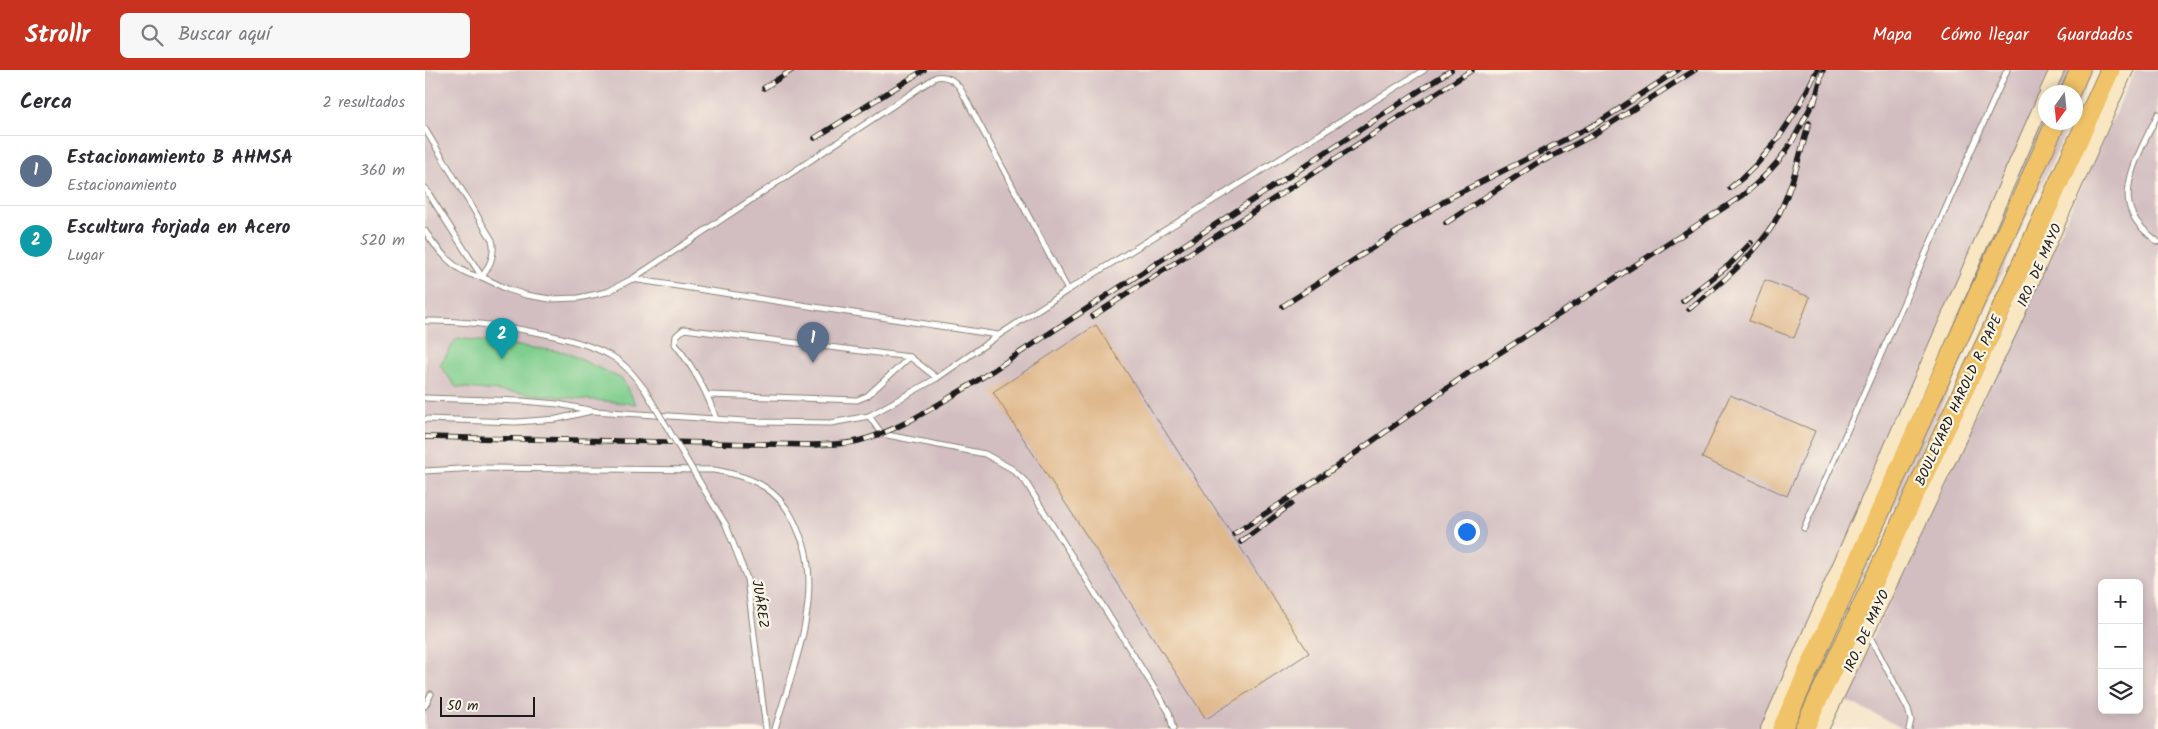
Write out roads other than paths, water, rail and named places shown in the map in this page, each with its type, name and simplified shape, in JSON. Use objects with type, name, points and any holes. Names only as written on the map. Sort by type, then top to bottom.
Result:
[{"type":"highway","points":[[2073,85],[2080,70]]},
{"type":"highway","name":"BOULEVARD HAROLD R. PAPE","points":[[1803,729],[1989,336],[2110,70]]},
{"type":"highway","name":"BOULEVARD HAROLD R. PAPE","points":[[1782,729],[2052,130]]},
{"type":"main road","points":[[2050,85],[2057,70]]},
{"type":"main road","name":"1RO. DE MAYO","points":[[1821,729],[1866,630],[2012,326],[2127,70]]},
{"type":"main road","points":[[1768,729],[2038,113]]},
{"type":"lane","points":[[425,398],[522,401],[558,404],[594,411],[813,424],[852,420],[869,416],[937,378],[1069,290],[1424,70]]},
{"type":"lane","points":[[1804,528],[2007,70]]},
{"type":"lane","points":[[425,231],[451,262],[473,276],[482,277],[517,292],[550,299],[578,298],[607,292],[632,279],[936,77],[941,76],[955,81],[960,88],[1069,290]]},
{"type":"lane","points":[[2158,114],[2134,162],[2129,192],[2131,212],[2145,232],[2158,242]]},
{"type":"lane","points":[[425,129],[492,240],[493,257],[489,268],[482,277]]},
{"type":"lane","points":[[425,188],[482,277]]},
{"type":"lane","points":[[632,279],[999,335]]},
{"type":"lane","name":"JUÁREZ","points":[[425,321],[489,326],[552,336],[586,345],[614,358],[631,372],[645,390],[726,525],[747,579],[765,729]]},
{"type":"lane","points":[[717,419],[708,395],[689,362],[675,344],[676,336],[684,329],[910,357],[937,378]]},
{"type":"lane","points":[[708,395],[857,400],[867,396],[910,357]]},
{"type":"lane","points":[[425,419],[523,421],[557,419],[594,411]]},
{"type":"lane","points":[[869,416],[882,434],[985,454],[1012,469],[1025,482],[1169,712],[1173,729]]},
{"type":"lane","points":[[425,470],[477,468],[714,470],[751,479],[765,487],[780,499],[791,512],[806,553],[809,589],[800,645],[775,729]]},
{"type":"lane","points":[[1866,630],[1908,709],[1911,720],[1909,729]]},
{"type":"lane","points":[[425,706],[431,694]]},
{"type":"railway","points":[[764,88],[792,70]]},
{"type":"railway","points":[[815,138],[924,70]]},
{"type":"railway","points":[[425,437],[811,445],[847,443],[873,437],[902,425],[969,386],[1451,70]]},
{"type":"railway","points":[[1093,316],[1472,70]]},
{"type":"railway","points":[[1593,126],[1678,70]]},
{"type":"railway","points":[[1543,161],[1591,136],[1695,70]]},
{"type":"railway","points":[[1730,188],[1758,163],[1781,135],[1817,70]]},
{"type":"railway","points":[[1814,104],[1823,70]]},
{"type":"railway","points":[[1234,534],[1323,476],[1467,374],[1742,196],[1777,163],[1793,140],[1815,98]]},
{"type":"railway","points":[[1283,306],[1451,197],[1598,123]]},
{"type":"railway","points":[[1689,309],[1745,260],[1773,225],[1790,188],[1809,123]]},
{"type":"railway","points":[[1446,223],[1549,155]]},
{"type":"railway","points":[[1683,301],[1729,265],[1751,243]]},
{"type":"railway","points":[[1241,542],[1291,504]]},
{"type":"place","name":"Escultura forjada en Acero","points":[[502,359]]},
{"type":"place","name":"Estacionamiento B AHMSA","points":[[813,363]]}]
